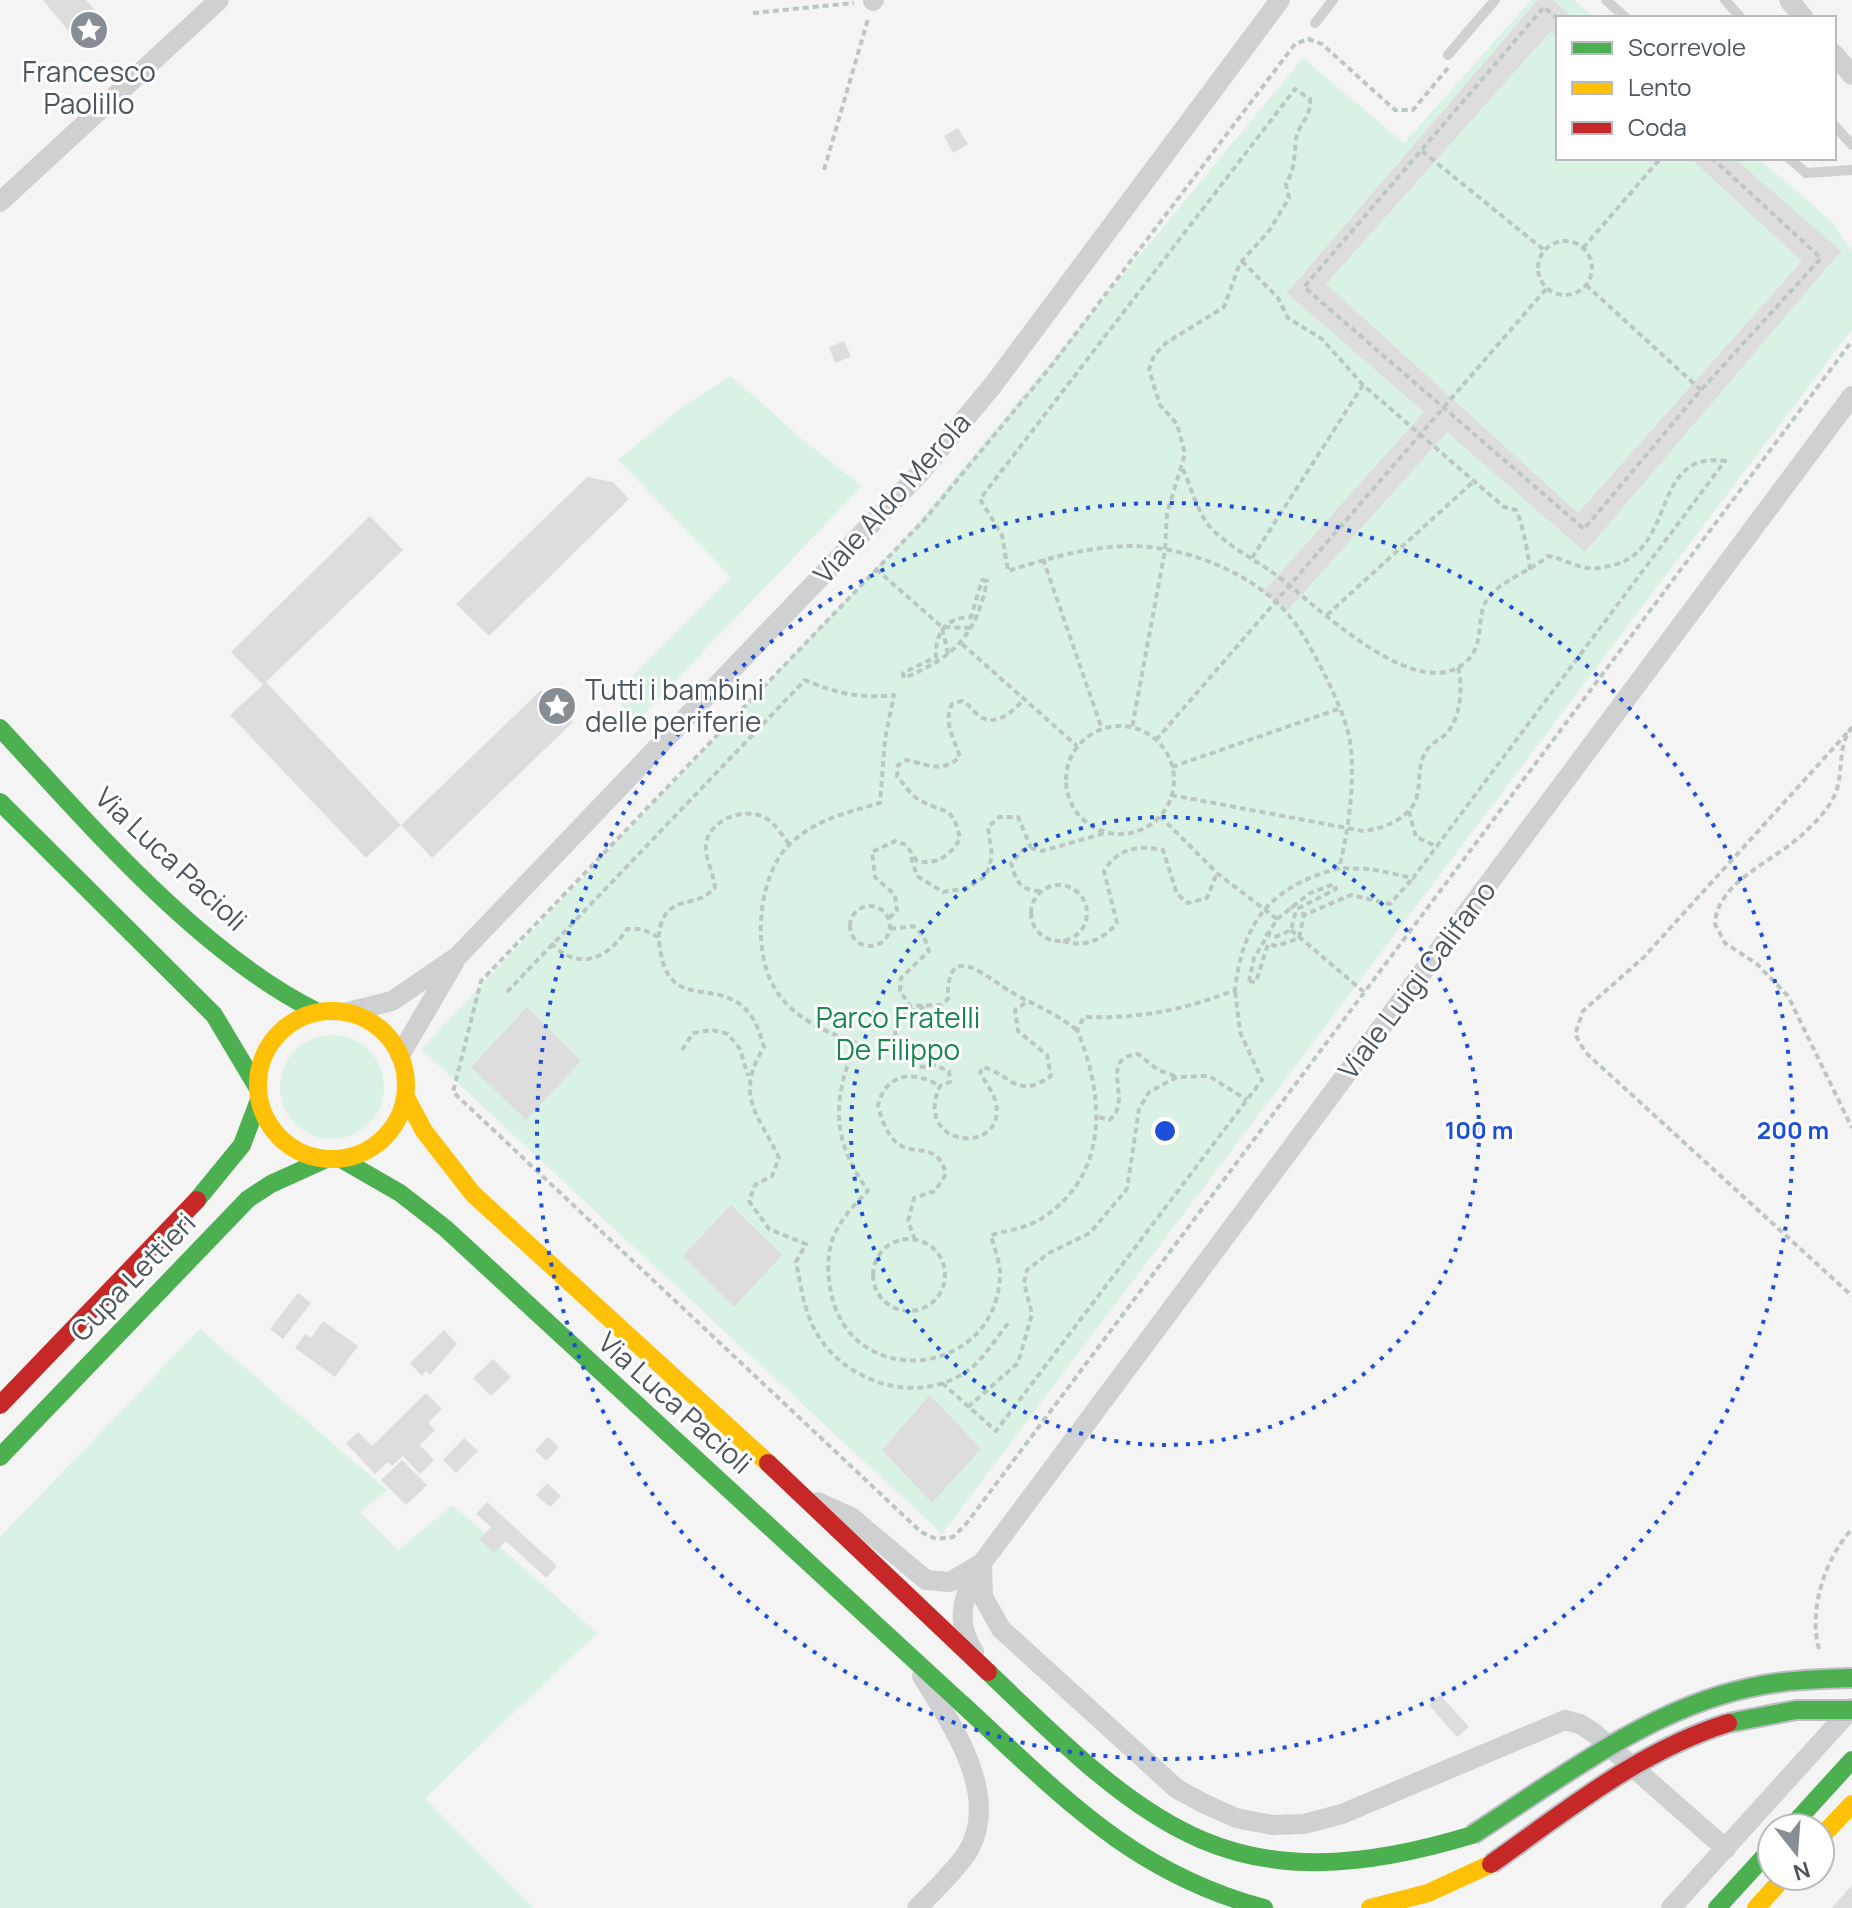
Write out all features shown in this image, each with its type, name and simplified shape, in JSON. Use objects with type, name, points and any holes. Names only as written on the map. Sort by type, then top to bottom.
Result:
[{"type":"main road","name":"Via Luca Pacioli","points":[[0,728],[126,859],[201,931],[291,1000],[318,1012]]},
{"type":"main road","points":[[0,802],[214,1015],[258,1094],[265,1118],[283,1140],[307,1155],[333,1159],[376,1145],[400,1115],[406,1097],[406,1075],[400,1055],[388,1035],[370,1020],[348,1012],[318,1012],[290,1023],[279,1032],[262,1057],[258,1094]]},
{"type":"main road","name":"Cupa Lettieri","points":[[0,1405],[209,1188],[242,1145],[258,1094]]},
{"type":"main road","name":"Via Luca Pacioli","points":[[406,1097],[413,1115],[474,1193],[806,1497],[1144,1818],[1174,1838],[1233,1863],[1303,1876],[1351,1873],[1402,1864],[1472,1835],[1651,1723],[1691,1705],[1740,1687],[1787,1678],[1852,1678]]},
{"type":"main road","name":"Via Luca Pacioli","points":[[333,1159],[379,1179],[445,1228],[1084,1814],[1141,1858],[1212,1895],[1264,1908]]},
{"type":"main road","name":"Cupa Lettieri","points":[[0,1457],[248,1199],[271,1184],[333,1159]]},
{"type":"main road","points":[[1370,1908],[1428,1893],[1491,1864],[1632,1766],[1685,1737],[1762,1711],[1801,1707],[1852,1709]]},
{"type":"main road","points":[[1805,1812],[1852,1760]]},
{"type":"main road","points":[[1836,1821],[1852,1804]]},
{"type":"main road","points":[[1717,1908],[1756,1865]]},
{"type":"main road","points":[[1756,1908],[1770,1892]]},
{"type":"street","points":[[0,202],[219,0]]},
{"type":"street","name":"Viale Aldo Merola","points":[[348,1012],[392,1001],[458,956],[920,473],[1002,373],[1280,0]]},
{"type":"street","points":[[1789,0],[1802,16]]},
{"type":"street","points":[[1836,56],[1852,75]]},
{"type":"street","name":"Viale Luigi Califano","points":[[988,1672],[966,1639],[962,1623],[966,1589],[982,1563],[1852,396]]},
{"type":"street","name":"Viale Aldo Merola","points":[[400,1055],[458,956]]},
{"type":"street","name":"Viale Luigi Califano","points":[[806,1497],[851,1517],[926,1580],[950,1582],[982,1563]]},
{"type":"street","points":[[982,1563],[983,1597],[1001,1629],[1177,1789],[1236,1818],[1272,1825],[1304,1824],[1342,1814],[1565,1720],[1580,1724],[1594,1733],[1726,1849]]},
{"type":"street","points":[[908,1652],[947,1716],[977,1784],[979,1822],[967,1853],[917,1908]]},
{"type":"street","points":[[1671,1908],[1852,1709]]},
{"type":"lane","points":[[1315,23],[1333,0]]},
{"type":"lane","points":[[1451,58],[1495,0]]},
{"type":"lane","points":[[1606,0],[1624,16]]},
{"type":"lane","points":[[1725,0],[1739,16]]},
{"type":"lane","points":[[1836,127],[1852,145]]},
{"type":"lane","points":[[1791,160],[1806,173],[1852,170]]},
{"type":"path","points":[[753,13],[874,1],[824,170]]},
{"type":"path","points":[[1556,17],[1544,7],[1304,287],[1584,529],[1701,390],[1821,258],[1714,160]]},
{"type":"path","points":[[1451,58],[1413,110],[1395,110],[1322,44],[1308,39],[1295,44],[1052,365],[925,519],[481,981],[453,1092],[906,1521],[936,1539],[953,1537],[966,1524],[1852,341]]},
{"type":"path","points":[[1132,728],[1165,550],[1170,499],[1183,469],[1183,440],[1177,424],[1160,405],[1149,370],[1154,355],[1166,343],[1224,307],[1242,260],[1269,231],[1289,198],[1286,184],[1292,174],[1296,139],[1310,116],[1310,99],[1295,89],[980,499],[1002,535],[1008,571],[1043,559],[1127,546],[1165,550],[1227,570],[1275,602],[1310,646],[1341,708],[1351,745],[1349,829],[1339,868]]},
{"type":"path","points":[[1421,150],[1544,250]]},
{"type":"path","points":[[1583,248],[1659,160]]},
{"type":"path","points":[[1546,289],[1537,265],[1544,250],[1559,241],[1583,248]]},
{"type":"path","points":[[1546,289],[1571,295],[1586,285],[1592,270],[1583,248]]},
{"type":"path","points":[[1242,260],[1278,298],[1288,318],[1322,339],[1363,385],[1504,507],[1516,510],[1522,523],[1521,540],[1530,570]]},
{"type":"path","points":[[1586,285],[1701,390]]},
{"type":"path","points":[[1156,740],[1546,289]]},
{"type":"path","points":[[1252,558],[1363,385]]},
{"type":"path","points":[[1183,469],[1210,528],[1289,585],[1368,649],[1400,664],[1438,672],[1458,667],[1479,641],[1481,610],[1490,595],[1548,556],[1583,567],[1601,567],[1631,559],[1656,527],[1671,487],[1682,471],[1696,461],[1725,461],[1438,847],[1390,904],[1351,895],[1304,915]]},
{"type":"path","points":[[1327,615],[1474,481]]},
{"type":"path","points":[[1043,559],[1102,729]]},
{"type":"path","points":[[876,569],[942,627],[948,655]]},
{"type":"path","points":[[982,580],[987,581],[971,628],[962,644],[948,655],[904,678],[903,673],[936,657],[935,642],[942,627],[958,617],[971,617],[982,580]]},
{"type":"path","points":[[942,627],[971,628]]},
{"type":"path","points":[[962,644],[1078,746]]},
{"type":"path","points":[[1171,795],[1349,829],[1374,830],[1409,811],[1417,798],[1422,758],[1434,739],[1445,736],[1456,712],[1462,682],[1458,667]]},
{"type":"path","points":[[507,992],[805,680],[846,695],[870,698],[894,695],[885,739],[880,803],[818,823],[789,844],[764,892],[759,928],[772,985],[796,1012],[821,1031],[856,1043],[842,1076],[836,1111],[855,1172],[868,1191],[835,1228],[826,1258],[830,1291],[841,1323],[860,1344],[890,1358],[918,1363],[947,1356],[971,1340],[992,1313],[997,1288],[1000,1270],[991,1235],[1039,1220],[1059,1202],[1079,1180],[1092,1150],[1099,1117],[1087,1054],[1077,1030],[1049,1008],[998,985],[987,972],[963,966],[948,978],[948,999],[941,1005],[903,1014],[897,1021],[894,1040],[910,1066],[919,1069],[934,1065],[949,1071],[950,1082],[940,1086],[915,1074],[906,1075],[888,1086],[878,1105],[886,1133],[896,1144],[906,1151],[927,1149],[935,1153],[946,1174],[935,1191],[914,1198],[908,1221],[915,1240],[935,1250],[942,1260],[945,1283],[933,1303],[923,1309],[899,1310],[880,1296],[873,1273],[882,1252],[891,1244],[915,1240]]},
{"type":"path","points":[[910,855],[928,864],[951,853],[960,839],[957,820],[945,809],[916,798],[897,776],[898,765],[906,760],[928,769],[941,768],[960,757],[948,726],[947,714],[952,704],[962,701],[986,719],[997,719],[1011,714],[1023,700]]},
{"type":"path","points":[[1172,767],[1341,708]]},
{"type":"path","points":[[1852,727],[1644,957],[1583,1011],[1575,1034],[1585,1052],[1852,1296]]},
{"type":"path","points":[[1063,941],[1072,939],[1085,924],[1087,915],[1083,897],[1068,886],[1026,890],[1018,884],[1011,863],[1023,850],[1031,848],[1042,851],[1107,833],[1135,832],[1160,816],[1171,795],[1172,767],[1156,740],[1132,728],[1102,729],[1078,746],[1069,762],[1068,797],[1077,813],[1090,825],[1107,833]]},
{"type":"path","points":[[1847,733],[1836,792],[1827,809],[1788,849],[1732,887],[1721,903],[1715,924],[1725,943],[1757,964],[1788,996],[1852,1128]]},
{"type":"path","points":[[1409,811],[1416,837],[1438,847]]},
{"type":"path","points":[[748,1079],[764,1047],[758,1025],[743,1006],[725,996],[689,992],[674,980],[662,963],[658,937],[662,922],[672,908],[703,900],[715,888],[714,868],[706,852],[709,835],[720,822],[737,814],[752,812],[768,819],[789,844]]},
{"type":"path","points":[[1160,816],[1217,873],[1277,919]]},
{"type":"path","points":[[889,918],[897,911],[895,895],[875,877],[872,852],[895,841],[906,845],[917,876],[943,892],[967,888],[986,876],[992,856],[988,827],[999,817],[1018,817],[1031,848]]},
{"type":"path","points":[[1040,891],[1031,907],[1032,925],[1045,939],[1075,945],[1096,940],[1117,923],[1104,871],[1117,854],[1142,845],[1163,850],[1177,894],[1188,903],[1207,898],[1217,873]]},
{"type":"path","points":[[942,1383],[996,1431],[1262,1080],[1240,1032],[1235,990],[1239,957],[1247,933],[1264,908],[1283,891],[1315,875],[1339,868],[1371,869],[1413,878]]},
{"type":"path","points":[[1334,884],[1336,889],[1299,908],[1304,915],[1299,938],[1277,946],[1268,944],[1256,982],[1249,981],[1265,934],[1277,919],[1291,906],[1334,884]]},
{"type":"path","points":[[866,906],[879,908],[889,918],[890,929],[884,941],[865,946],[854,938],[849,925],[854,913],[866,906]]},
{"type":"path","points":[[1291,906],[1295,914],[1291,930]]},
{"type":"path","points":[[890,929],[913,926],[924,936],[929,951],[924,960],[907,969],[901,978],[900,991],[910,1006],[925,1008]]},
{"type":"path","points":[[551,943],[575,961],[589,960],[618,943],[627,929],[642,929],[658,937]]},
{"type":"path","points":[[1291,930],[1364,992]]},
{"type":"path","points":[[1265,934],[1275,937],[1291,930]]},
{"type":"path","points":[[1077,1030],[1084,1017],[1126,1018],[1173,1012],[1235,990]]},
{"type":"path","points":[[940,1086],[934,1112],[938,1122],[949,1134],[974,1139],[986,1133],[996,1115],[995,1101],[980,1072],[983,1067],[1015,1087],[1035,1084],[1051,1076],[1047,1055],[1018,1031],[1015,1010],[1028,1001]]},
{"type":"path","points":[[682,1050],[693,1033],[712,1030],[728,1034],[740,1049],[748,1079],[749,1099],[779,1158],[772,1176],[755,1185],[749,1201],[769,1229],[806,1244],[796,1262],[812,1324],[850,1369],[880,1384],[906,1389],[942,1383],[971,1368],[1010,1321]]},
{"type":"path","points":[[1099,1117],[1109,1120],[1117,1114],[1122,1101],[1115,1073],[1119,1062],[1128,1055],[1138,1054],[1158,1070],[1177,1077],[1209,1076],[1247,1100]]},
{"type":"path","points":[[968,1407],[1018,1363],[1032,1314],[1024,1283],[1027,1270],[1042,1257],[1090,1233],[1110,1211],[1127,1189],[1139,1109],[1149,1092],[1177,1077]]},
{"type":"path","points":[[1821,1653],[1815,1627],[1824,1578],[1842,1540],[1852,1529]]},
{"type":"green space","name":"Parco Fratelli De Filippo","points":[[1531,0],[1574,0],[1593,16],[1556,16],[1556,160],[1760,160],[1832,222],[1852,251],[1852,329],[942,1534],[421,1049],[911,531],[1303,58],[1404,143]]},
{"type":"green space","points":[[731,376],[803,440],[862,486],[635,723],[621,705],[620,688],[731,577],[618,460],[682,407]]},
{"type":"green space","points":[[332,1035],[352,1039],[375,1058],[384,1087],[380,1107],[361,1130],[332,1139],[312,1135],[289,1116],[280,1087],[284,1067],[303,1044]]},
{"type":"green space","points":[[200,1329],[387,1490],[360,1513],[398,1550],[453,1505],[597,1633],[425,1798],[534,1908],[0,1908],[0,1537]]},
{"type":"building","points":[[43,0],[86,0],[102,19],[76,40]]},
{"type":"building","points":[[1538,0],[1553,0],[1571,16],[1556,16],[1556,36],[1551,31],[1326,284],[1578,513],[1802,261],[1692,160],[1736,160],[1841,251],[1585,552],[1447,432],[1286,612],[1263,592],[1424,412],[1287,293]]},
{"type":"building","points":[[958,128],[968,144],[953,153],[944,136]]},
{"type":"building","points":[[844,341],[851,357],[835,363],[829,347]]},
{"type":"building","points":[[587,477],[613,482],[629,499],[489,636],[456,604]]},
{"type":"building","points":[[370,516],[403,550],[266,682],[401,825],[366,858],[230,715],[263,685],[231,652]]},
{"type":"building","points":[[541,690],[573,722],[432,858],[401,825]]},
{"type":"building","points":[[527,1007],[581,1061],[526,1120],[471,1067]]},
{"type":"building","points":[[731,1205],[782,1255],[734,1307],[683,1256]]},
{"type":"building","points":[[298,1293],[311,1303],[283,1339],[270,1329]]},
{"type":"building","points":[[323,1321],[358,1346],[335,1377],[295,1348],[305,1334],[311,1338]]},
{"type":"building","points":[[444,1330],[457,1344],[430,1375],[426,1371],[422,1376],[410,1363]]},
{"type":"building","points":[[493,1359],[511,1377],[491,1396],[473,1378]]},
{"type":"building","points":[[426,1393],[442,1409],[428,1423],[435,1430],[420,1445],[434,1460],[420,1474],[403,1456],[392,1466],[388,1462],[375,1474],[346,1443],[358,1432],[372,1446]]},
{"type":"building","points":[[930,1395],[981,1449],[932,1503],[882,1450]]},
{"type":"building","points":[[548,1437],[559,1447],[546,1461],[535,1450]]},
{"type":"building","points":[[464,1438],[478,1451],[456,1473],[443,1460]]},
{"type":"building","points":[[402,1460],[427,1485],[406,1505],[381,1480]]},
{"type":"building","points":[[547,1483],[561,1496],[550,1507],[536,1495]]},
{"type":"building","points":[[487,1502],[557,1566],[546,1578],[506,1541],[494,1553],[479,1539],[491,1527],[476,1514]]},
{"type":"building","points":[[1440,1695],[1469,1727],[1457,1737],[1429,1705]]},
{"type":"building","points":[[1852,1885],[1852,1908],[1832,1908]]},
{"type":"traffic: fast","points":[[0,728],[109,845],[189,922],[231,957],[318,1012]]},
{"type":"traffic: fast","points":[[0,802],[214,1015],[257,1087]]},
{"type":"traffic: fast","points":[[197,1200],[242,1145],[259,1100]]},
{"type":"traffic: fast","points":[[0,1457],[248,1199],[271,1184],[326,1159]]},
{"type":"traffic: fast","points":[[341,1159],[400,1193],[445,1228],[961,1703]]},
{"type":"traffic: fast","points":[[988,1672],[1098,1774],[1149,1811],[1201,1839],[1256,1857],[1318,1862],[1389,1855],[1472,1835]]},
{"type":"traffic: fast","points":[[1472,1835],[1604,1749],[1674,1713],[1711,1698],[1761,1685],[1852,1678]]},
{"type":"traffic: fast","points":[[961,1703],[1065,1798],[1135,1851],[1217,1893],[1264,1908]]},
{"type":"traffic: fast","points":[[1728,1723],[1796,1710],[1852,1710]]},
{"type":"traffic: fast","points":[[1805,1812],[1852,1760]]},
{"type":"traffic: fast","points":[[1717,1908],[1756,1865]]},
{"type":"traffic: slow","points":[[332,1011],[360,1016],[384,1033],[401,1057],[406,1085],[401,1113],[384,1137],[360,1154],[332,1159],[304,1154],[280,1137],[263,1113],[258,1085],[263,1057],[280,1033],[304,1016],[332,1011]]},
{"type":"traffic: slow","points":[[406,1097],[424,1131],[473,1194],[768,1463]]},
{"type":"traffic: slow","points":[[1836,1821],[1852,1804]]},
{"type":"traffic: slow","points":[[1370,1908],[1428,1893],[1491,1864]]},
{"type":"traffic: slow","points":[[1756,1908],[1770,1892]]},
{"type":"traffic: jam","points":[[0,1405],[197,1200]]},
{"type":"traffic: jam","points":[[768,1463],[988,1672]]},
{"type":"traffic: jam","points":[[1491,1864],[1575,1803],[1634,1766],[1664,1749],[1728,1723]]},
{"type":"place","name":"Francesco Paolillo","points":[[89,30]]},
{"type":"place","name":"Tutti i bambini delle periferie","points":[[557,706]]}]
